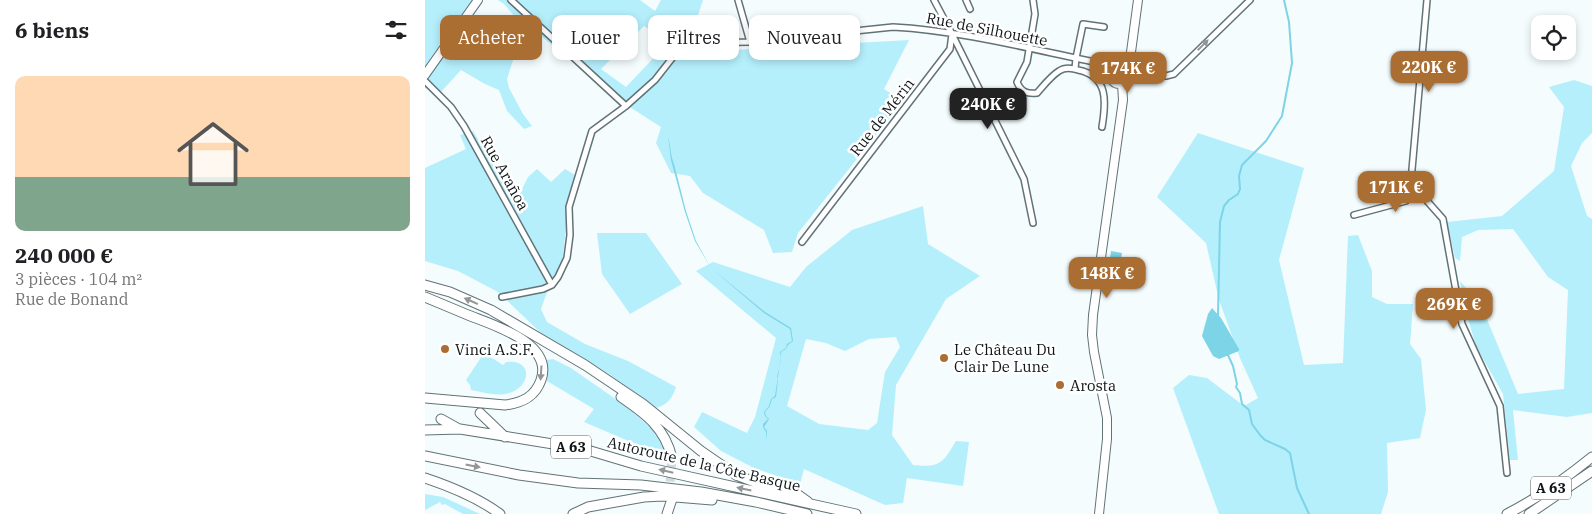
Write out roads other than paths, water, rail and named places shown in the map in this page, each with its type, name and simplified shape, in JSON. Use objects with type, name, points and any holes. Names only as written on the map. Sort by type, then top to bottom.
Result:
[{"type":"highway","points":[[425,285],[450,292],[491,310],[585,365],[643,404],[701,451],[737,475],[760,484],[797,494],[808,502]]},
{"type":"highway","points":[[425,297],[507,330],[566,360],[631,404],[652,421],[663,433],[675,458],[667,431],[631,397]]},
{"type":"highway","points":[[425,398],[505,405],[517,403],[528,398],[537,390],[542,378],[542,367],[538,355],[527,344],[507,330]]},
{"type":"highway","points":[[480,413],[505,437]]},
{"type":"highway","points":[[441,419],[459,430]]},
{"type":"highway","name":"Autoroute de la Côte Basque","points":[[425,430],[459,430],[584,449],[641,466],[856,514]]},
{"type":"highway","name":"Autoroute de la Côte Basque","points":[[425,456],[529,476],[578,483],[641,485],[701,492],[807,514]]},
{"type":"highway","name":"A 63","points":[[1507,514],[1572,474],[1592,457]]},
{"type":"highway","name":"A 63","points":[[1529,514],[1592,471]]},
{"type":"highway","points":[[425,478],[464,492],[480,500],[500,514]]},
{"type":"highway","points":[[573,514],[587,507],[606,503],[663,496],[745,504],[756,502]]},
{"type":"highway","points":[[663,514],[670,499],[667,514]]},
{"type":"main road","points":[[425,75],[478,0]]},
{"type":"main road","points":[[1099,514],[1107,439],[1107,418],[1092,335],[1123,100],[1122,84],[1127,78],[1126,71],[1131,52],[1138,0]]},
{"type":"main road","points":[[1122,84],[1116,84],[1112,80],[1111,75],[1113,70],[1120,68],[1126,71]]},
{"type":"street","points":[[511,0],[626,106]]},
{"type":"street","points":[[738,0],[749,38]]},
{"type":"street","points":[[935,0],[1024,180],[1033,223]]},
{"type":"street","points":[[966,0],[970,10]]},
{"type":"street","points":[[1033,0],[1035,14],[1027,62],[1017,82],[1020,89],[1029,94],[1037,93],[1061,69],[1085,71],[1097,80],[1103,91],[1105,104],[1102,127]]},
{"type":"street","points":[[1126,71],[1166,76],[1174,74],[1250,0]]},
{"type":"street","points":[[1354,215],[1406,200],[1411,192],[1427,0]]},
{"type":"street","points":[[1075,69],[1075,58],[1083,24],[1104,27]]},
{"type":"street","name":"Rue de Silhouette","points":[[860,30],[893,27],[916,28],[1104,64],[1113,70]]},
{"type":"street","name":"Rue de Mérin","points":[[802,242],[950,49],[951,34]]},
{"type":"street","name":"Rue de Silhouette","points":[[552,285],[559,277],[567,258],[570,235],[569,207],[592,131],[626,106],[655,80],[677,52],[691,43],[749,42]]},
{"type":"street","name":"Rue Arañoa","points":[[425,82],[451,108],[464,126],[552,285]]},
{"type":"street","points":[[1412,184],[1443,219],[1461,324],[1500,406],[1507,473]]},
{"type":"street","points":[[502,297],[543,289],[552,285]]},
{"type":"waterway","points":[[1218,315],[1220,222],[1224,206],[1238,194],[1242,165],[1266,141],[1282,116],[1292,63],[1289,22],[1284,0]]},
{"type":"waterway","points":[[1228,355],[1233,366],[1236,387],[1240,393],[1242,404],[1249,410],[1252,424],[1265,440],[1290,453],[1297,488],[1309,514]]},
{"type":"tunnel","points":[[669,495],[672,458]]},
{"type":"place","name":"Vinci A.S.F.","points":[[445,349]]},
{"type":"place","name":"Le Château Du Clair De Lune","points":[[944,358]]},
{"type":"place","name":"Arosta","points":[[1060,385]]}]
